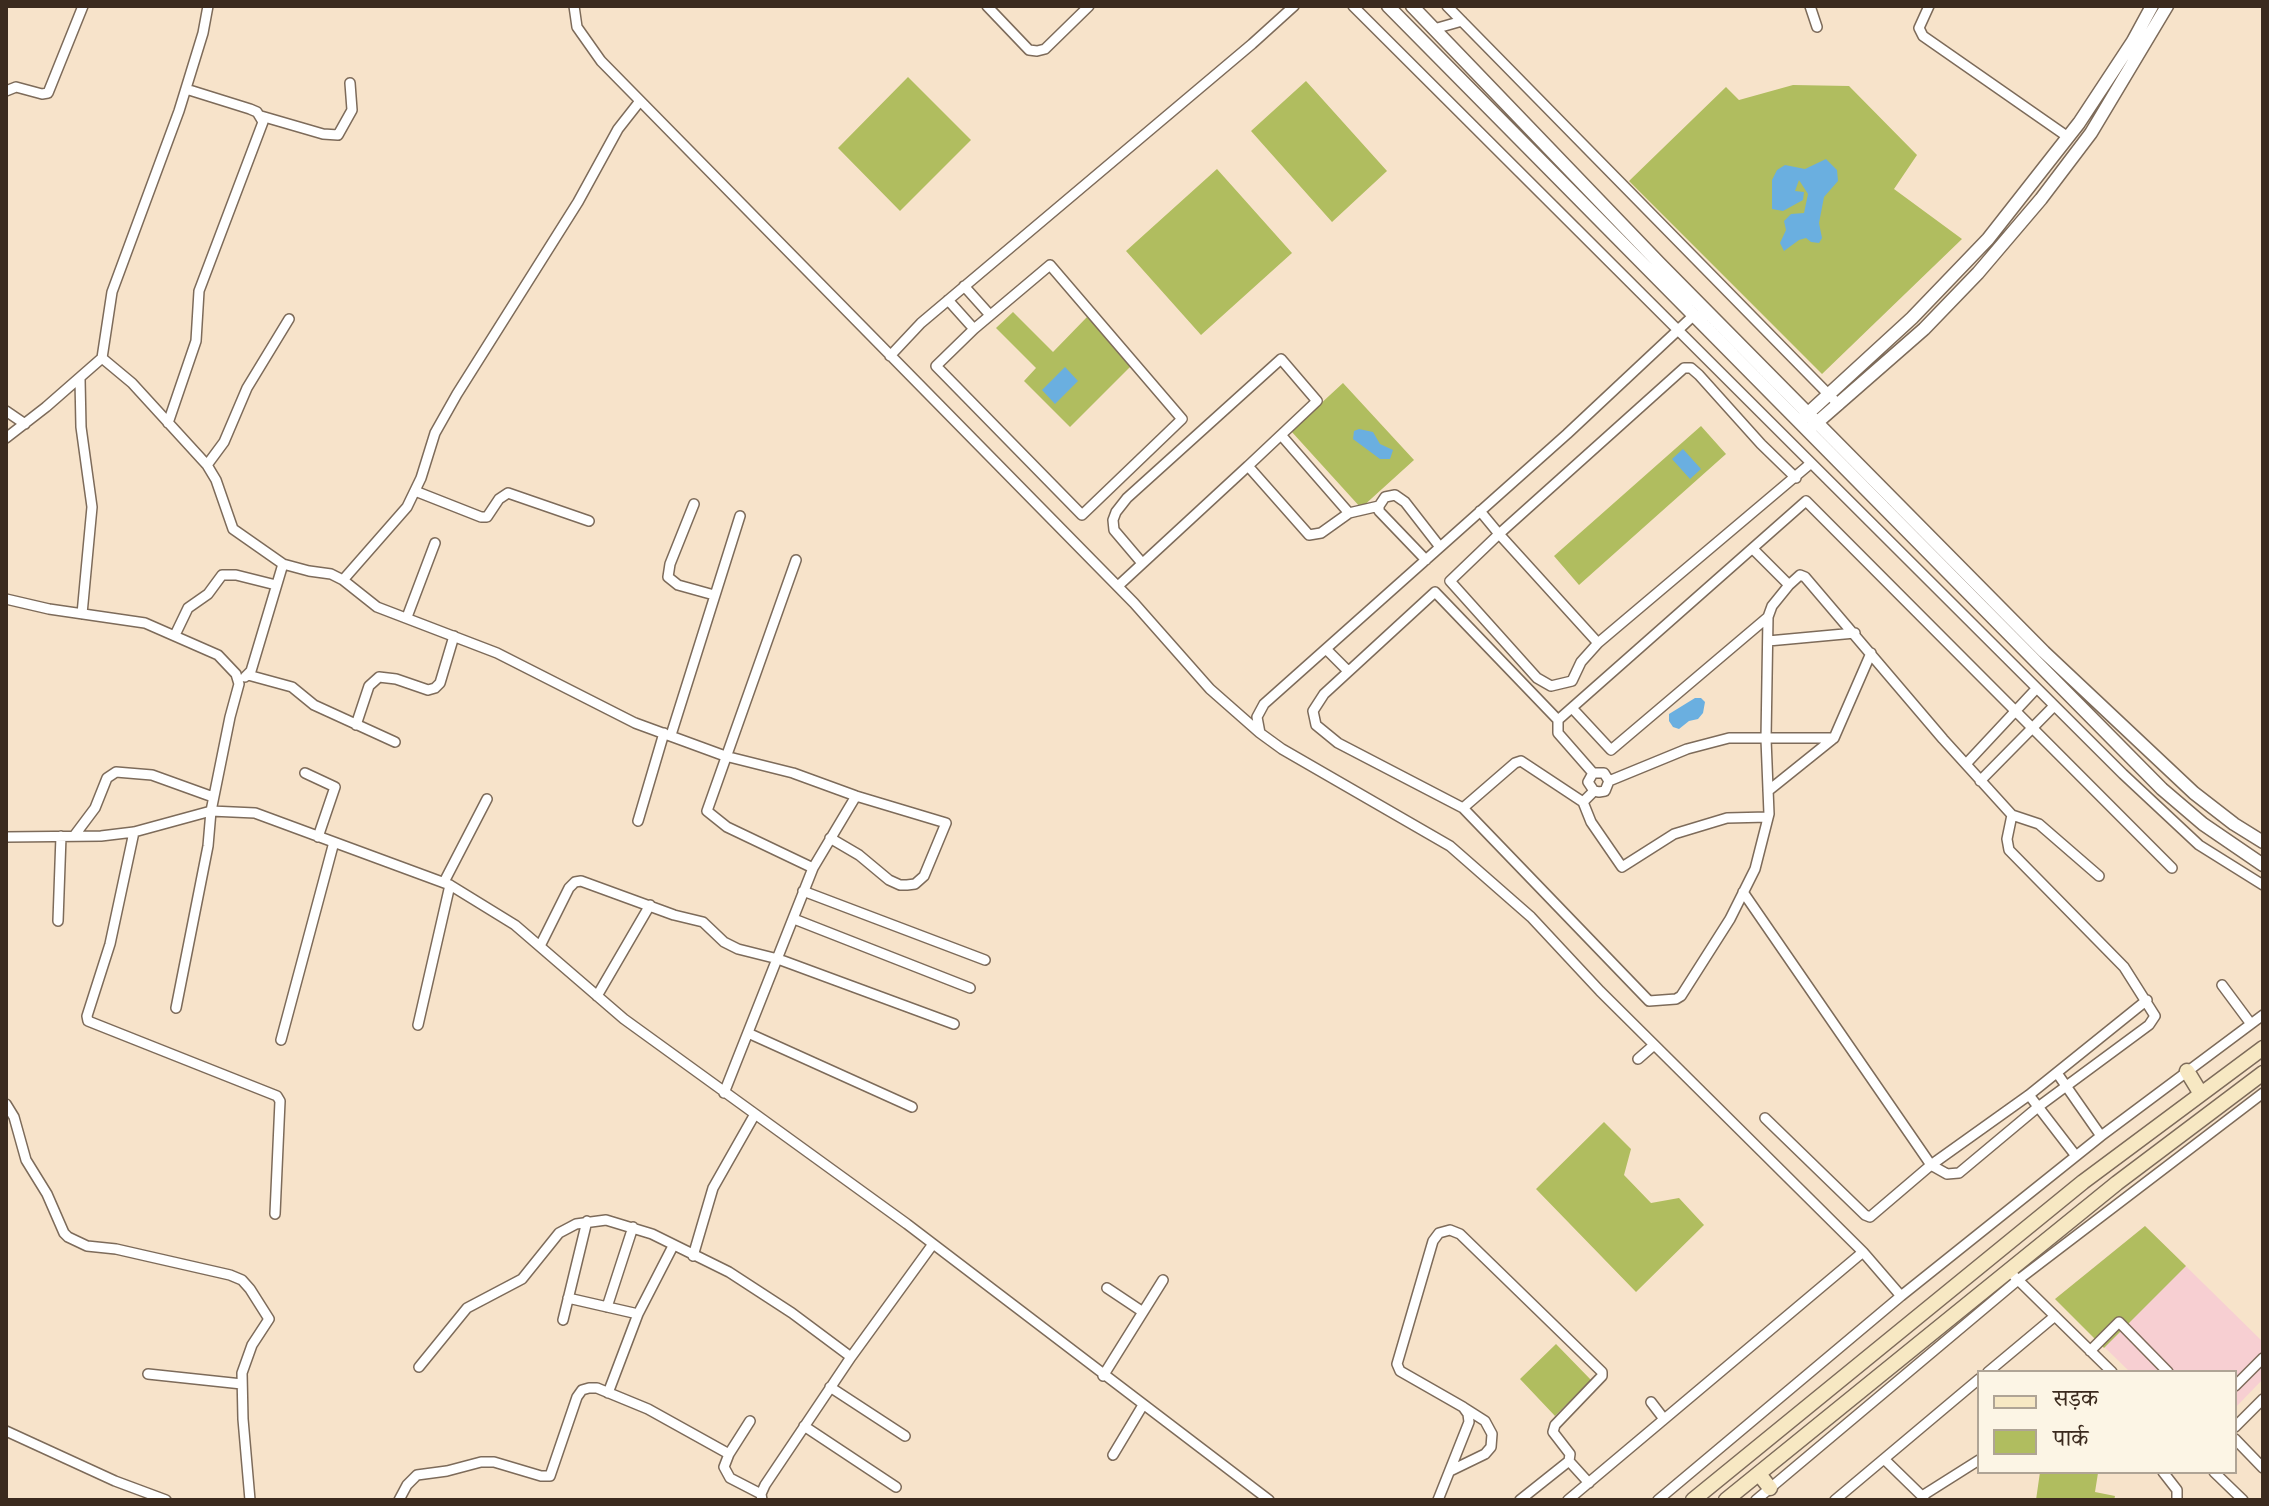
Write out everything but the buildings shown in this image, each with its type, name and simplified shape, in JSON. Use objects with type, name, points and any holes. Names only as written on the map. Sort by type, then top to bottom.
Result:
[{"type":"main road","points":[[1693,1500],[2083,1182],[2263,1048]]},
{"type":"main road","points":[[2187,1071],[2201,1094]]},
{"type":"main road","points":[[1726,1500],[2014,1275],[2117,1183],[2215,1119],[2263,1073]]},
{"type":"main road","points":[[1759,1474],[1770,1488]]},
{"type":"street","points":[[6,438],[102,358],[112,292],[147,204],[186,89],[208,6]]},
{"type":"street","points":[[574,6],[577,27],[585,42],[1118,586],[1210,689],[1282,749],[1450,846],[1531,917],[1654,1045],[1863,1252],[1901,1296]]},
{"type":"street","points":[[987,6],[1029,50],[1037,51],[1045,49],[1089,6]]},
{"type":"street","points":[[890,356],[921,323],[1294,6]]},
{"type":"street","points":[[1353,6],[2036,689],[2199,845],[2263,885]]},
{"type":"street","points":[[1388,6],[1693,316],[1808,422],[2033,641],[2214,810],[2263,842]]},
{"type":"street","points":[[1412,6],[2162,789],[2211,829],[2263,865]]},
{"type":"street","points":[[1447,6],[1456,23],[1839,405]]},
{"type":"street","points":[[1810,6],[1817,27]]},
{"type":"street","points":[[1929,6],[1919,28],[1923,36],[2068,137]]},
{"type":"street","points":[[1808,422],[1828,394],[1912,318],[1988,239],[2068,137],[2133,41],[2152,6]]},
{"type":"street","points":[[1808,422],[1839,405],[1924,329],[1978,273],[2041,199],[2091,133],[2167,6]]},
{"type":"street","points":[[6,91],[16,87],[48,93],[78,7]]},
{"type":"street","points":[[1434,29],[1456,23]]},
{"type":"street","points":[[186,89],[250,109],[261,116],[323,134],[338,135],[352,110],[350,83]]},
{"type":"street","points":[[343,580],[407,507],[435,433],[457,394],[578,202],[618,129],[640,101]]},
{"type":"street","points":[[168,423],[196,341],[199,291],[261,128],[261,116]]},
{"type":"street","points":[[1050,265],[1182,419],[1082,515],[936,366],[974,329],[1050,265]]},
{"type":"street","points":[[964,286],[990,315]]},
{"type":"street","points":[[948,300],[974,329]]},
{"type":"street","points":[[1260,733],[1257,717],[1264,704],[1693,316]]},
{"type":"street","points":[[207,465],[224,442],[247,388],[289,319]]},
{"type":"street","points":[[102,358],[132,383],[207,465],[216,480],[233,529],[283,564],[331,574],[377,607],[497,653],[635,723],[725,756],[793,773],[946,823],[924,876],[915,884],[895,884],[859,855],[830,838]]},
{"type":"street","points":[[1118,586],[1317,401],[1281,359],[1127,498],[1116,512],[1114,530],[1142,563]]},
{"type":"street","points":[[1796,478],[1699,375],[1691,368],[1684,368],[1457,571],[1450,581],[1537,678],[1551,686],[1572,681],[1581,662],[1598,643],[1796,478],[1810,464]]},
{"type":"street","points":[[80,379],[81,427],[92,507],[82,614]]},
{"type":"street","points":[[6,411],[25,424]]},
{"type":"street","points":[[1747,428],[1761,415]]},
{"type":"street","points":[[1281,435],[1349,513]]},
{"type":"street","points":[[1248,466],[1309,535],[1321,533],[1349,513],[1379,506],[1390,494],[1400,496],[1440,547]]},
{"type":"street","points":[[415,491],[481,517],[487,517],[499,499],[508,493],[589,521]]},
{"type":"street","points":[[1558,720],[1806,501],[2172,868]]},
{"type":"street","points":[[694,504],[670,564],[668,577],[678,585],[714,595]]},
{"type":"street","points":[[1379,506],[1383,517],[1426,560]]},
{"type":"street","points":[[1480,511],[1598,643]]},
{"type":"street","points":[[638,821],[740,516]]},
{"type":"street","points":[[407,617],[435,543]]},
{"type":"street","points":[[1753,549],[1789,585]]},
{"type":"street","points":[[796,560],[707,808],[709,815],[727,827],[813,868]]},
{"type":"street","points":[[248,675],[283,564]]},
{"type":"street","points":[[175,635],[188,608],[208,594],[222,575],[236,575],[276,585]]},
{"type":"street","points":[[1609,781],[1604,773],[1593,773],[1558,733],[1558,720],[1435,592],[1324,694],[1313,711],[1316,725],[1338,743],[1463,808],[1649,1001],[1660,1002],[1681,996],[1730,919],[1755,869],[1768,817],[1768,617],[1772,606],[1800,575],[1855,633],[2012,815],[2039,824],[2099,876]]},
{"type":"street","points":[[6,599],[145,623],[218,655],[228,663],[238,680],[213,797],[208,846],[176,1008]]},
{"type":"street","points":[[1572,708],[1611,750],[1768,617]]},
{"type":"street","points":[[1768,641],[1855,633]]},
{"type":"street","points":[[356,725],[369,686],[379,677],[396,679],[428,690],[435,688],[440,683],[454,636]]},
{"type":"street","points":[[1326,649],[1348,671]]},
{"type":"street","points":[[1768,791],[1834,738],[1871,653]]},
{"type":"street","points":[[238,680],[248,675],[292,687],[314,705],[395,742]]},
{"type":"street","points":[[1966,764],[2036,689]]},
{"type":"street","points":[[1980,781],[2054,706]]},
{"type":"street","points":[[1583,802],[1594,791],[1605,791],[1609,781],[1701,746],[1743,737],[1834,738]]},
{"type":"street","points":[[1463,808],[1521,761],[1583,802],[1591,822],[1622,867],[1674,834],[1727,818],[1768,817]]},
{"type":"street","points":[[74,836],[95,808],[107,778],[116,772],[152,775],[213,797]]},
{"type":"street","points":[[305,773],[335,787],[318,837]]},
{"type":"street","points":[[1593,773],[1588,782],[1594,791]]},
{"type":"street","points":[[724,1093],[813,868],[856,796]]},
{"type":"street","points":[[418,1025],[447,883],[487,799]]},
{"type":"street","points":[[6,837],[101,836],[134,832],[211,811],[255,813],[447,883],[515,925],[624,1019],[933,1244],[1269,1500]]},
{"type":"street","points":[[1743,892],[1931,1165],[1947,1174],[1959,1173],[2038,1107],[2149,1025],[2156,1014],[2124,967],[2009,850],[2007,839],[2012,815]]},
{"type":"street","points":[[2199,845],[2211,829]]},
{"type":"street","points":[[134,832],[110,944],[88,1021],[277,1096],[280,1101],[275,1214]]},
{"type":"street","points":[[58,921],[61,836]]},
{"type":"street","points":[[281,1040],[334,842]]},
{"type":"street","points":[[540,946],[563,898],[575,882],[591,884],[703,922],[724,942],[738,949],[778,959],[954,1024]]},
{"type":"street","points":[[803,891],[985,960]]},
{"type":"street","points":[[597,996],[650,905]]},
{"type":"street","points":[[794,919],[970,988]]},
{"type":"street","points":[[2222,985],[2251,1024]]},
{"type":"street","points":[[1765,1118],[1868,1216],[1873,1215],[1931,1165],[2029,1095],[2147,1000]]},
{"type":"street","points":[[1658,1500],[1901,1296],[2101,1136],[2263,1015]]},
{"type":"street","points":[[748,1033],[912,1107]]},
{"type":"street","points":[[1638,1059],[1654,1045]]},
{"type":"street","points":[[2057,1073],[2101,1136]]},
{"type":"street","points":[[2215,1119],[2263,1093]]},
{"type":"street","points":[[2029,1095],[2076,1156]]},
{"type":"street","points":[[6,1104],[14,1117],[26,1160],[68,1237],[87,1246],[116,1249],[230,1275],[242,1280],[250,1289],[269,1319],[246,1358],[242,1384],[250,1500]]},
{"type":"street","points":[[693,1256],[713,1188],[755,1114]]},
{"type":"street","points":[[419,1367],[467,1308],[522,1279],[559,1233],[587,1221],[606,1220],[652,1234],[729,1272],[851,1357]]},
{"type":"street","points":[[563,1320],[587,1221]]},
{"type":"street","points":[[607,1307],[633,1227]]},
{"type":"street","points":[[1450,1471],[1485,1454],[1491,1447],[1492,1434],[1485,1421],[1400,1371],[1397,1364],[1433,1241],[1439,1233],[1450,1230],[1460,1234],[1602,1372],[1602,1376],[1555,1425],[1553,1432],[1570,1454],[1569,1461],[1520,1500]]},
{"type":"street","points":[[750,1421],[724,1467],[726,1473],[762,1497],[830,1387],[933,1244]]},
{"type":"street","points":[[608,1393],[638,1314],[673,1246]]},
{"type":"street","points":[[1568,1500],[1863,1252]]},
{"type":"street","points":[[1756,1500],[2014,1275],[2110,1370]]},
{"type":"street","points":[[1103,1376],[1163,1280]]},
{"type":"street","points":[[1107,1288],[1143,1312]]},
{"type":"street","points":[[568,1298],[638,1314]]},
{"type":"street","points":[[1990,1370],[2055,1316]]},
{"type":"street","points":[[2090,1351],[2119,1322],[2166,1370]]},
{"type":"street","points":[[2237,1384],[2263,1358]]},
{"type":"street","points":[[148,1374],[242,1384]]},
{"type":"street","points":[[1835,1500],[1977,1381]]},
{"type":"street","points":[[830,1387],[905,1436]]},
{"type":"street","points":[[399,1500],[417,1475],[481,1462],[494,1462],[550,1476],[572,1409],[582,1390],[597,1388],[648,1409],[729,1454]]},
{"type":"street","points":[[2237,1425],[2263,1399]]},
{"type":"street","points":[[1651,1402],[1664,1419]]},
{"type":"street","points":[[1113,1455],[1143,1405]]},
{"type":"street","points":[[1438,1500],[1469,1422],[1463,1407]]},
{"type":"street","points":[[804,1426],[896,1487]]},
{"type":"street","points":[[6,1431],[115,1481],[166,1500]]},
{"type":"street","points":[[2237,1441],[2263,1468]]},
{"type":"street","points":[[1884,1459],[1924,1498],[1977,1461]]},
{"type":"street","points":[[1569,1461],[1589,1483]]},
{"type":"street","points":[[2165,1474],[2177,1490],[2177,1500]]},
{"type":"street","points":[[2216,1474],[2243,1500]]},
{"type":"shaded area","points":[[2145,1226],[2263,1342],[2263,1379],[2237,1406],[2237,1370],[2128,1370],[2055,1299]]},
{"type":"green space","points":[[908,77],[971,140],[900,211],[838,148]]},
{"type":"green space","points":[[1306,81],[1387,171],[1332,222],[1251,131]]},
{"type":"green space","points":[[1793,85],[1849,86],[1917,155],[1894,189],[1962,239],[1822,374],[1629,181],[1726,87],[1739,100]]},
{"type":"green space","points":[[1217,169],[1292,253],[1201,335],[1126,251]]},
{"type":"green space","points":[[1013,312],[1053,352],[1087,317],[1133,364],[1070,427],[1024,381],[1036,368],[996,328]]},
{"type":"green space","points":[[1343,383],[1414,460],[1361,508],[1291,431]]},
{"type":"green space","points":[[1701,426],[1726,454],[1579,585],[1554,556]]},
{"type":"green space","points":[[1604,1122],[1631,1149],[1624,1175],[1651,1203],[1679,1198],[1704,1225],[1636,1292],[1536,1189]]},
{"type":"green space","points":[[2145,1226],[2186,1266],[2104,1348],[2055,1299]]},
{"type":"green space","points":[[1556,1344],[1591,1380],[1555,1416],[1520,1379]]},
{"type":"green space","points":[[2040,1474],[2098,1474],[2095,1492],[2115,1496],[2114,1500],[2036,1500]]},
{"type":"water","points":[[1826,159],[1837,170],[1838,181],[1824,197],[1819,223],[1822,238],[1819,243],[1806,238],[1799,240],[1784,251],[1780,243],[1786,230],[1784,221],[1791,214],[1804,213],[1808,194],[1799,180],[1795,191],[1804,192],[1803,200],[1783,211],[1772,209],[1772,180],[1777,170],[1785,165],[1805,169]]},
{"type":"water","points":[[1065,367],[1078,381],[1055,404],[1042,390]]},
{"type":"water","points":[[1354,431],[1373,432],[1380,444],[1393,450],[1390,459],[1380,459],[1353,439]]},
{"type":"water","points":[[1683,449],[1701,469],[1690,479],[1672,459]]},
{"type":"water","points":[[1695,698],[1705,702],[1703,713],[1679,729],[1673,727],[1669,714]]}]
